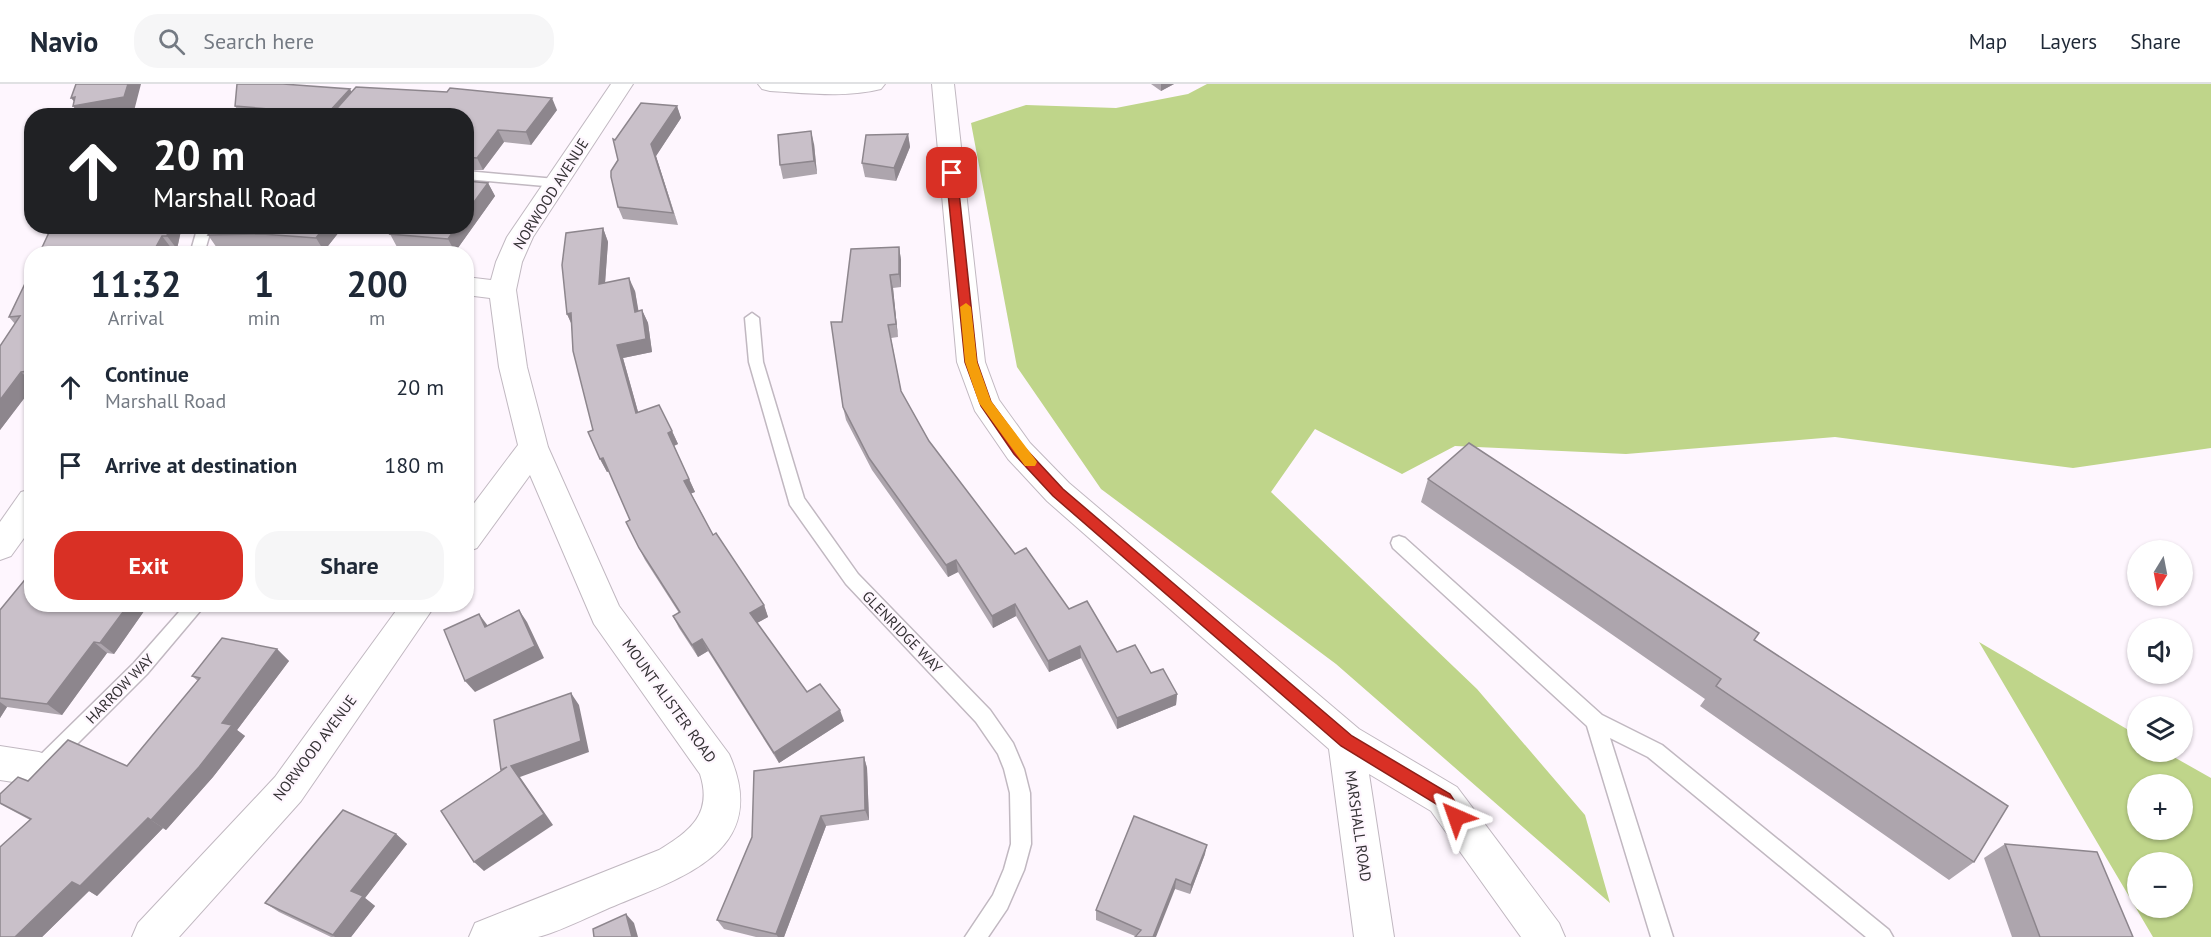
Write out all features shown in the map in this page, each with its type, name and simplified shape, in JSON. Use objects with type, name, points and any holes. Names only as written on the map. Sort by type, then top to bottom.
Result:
[{"type":"main road","points":[[770,84],[827,87],[873,84]]},
{"type":"street","name":"NORWOOD AVENUE","points":[[533,447],[513,367],[502,290],[508,262],[520,237],[622,84]]},
{"type":"street","points":[[943,84],[971,362],[985,403],[1019,451],[1058,492],[1346,741],[1444,799],[1545,937]]},
{"type":"street","points":[[474,287],[502,290]]},
{"type":"street","points":[[474,528],[533,447]]},
{"type":"street","name":"MOUNT ALISTER ROAD","points":[[489,937],[672,863],[692,852],[708,837],[719,819],[724,801],[723,782],[716,766],[606,614],[533,447]]},
{"type":"street","points":[[0,547],[24,512]]},
{"type":"street","name":"NORWOOD AVENUE","points":[[152,937],[288,789],[414,612]]},
{"type":"street","name":"MARSHALL ROAD","points":[[1346,741],[1374,937]]},
{"type":"street","points":[[0,763],[39,769]]},
{"type":"lane","points":[[474,176],[556,183]]},
{"type":"lane","name":"GLENRIDGE WAY","points":[[752,318],[756,362],[796,500],[852,579],[983,716],[1001,741],[1014,769],[1020,793],[1022,818],[1019,853],[1000,902],[976,937]]},
{"type":"lane","points":[[1399,543],[1595,721],[1654,751],[1882,937]]},
{"type":"lane","name":"HARROW WAY","points":[[39,769],[117,693],[177,630],[191,612]]},
{"type":"lane","points":[[1595,721],[1662,937]]},
{"type":"green space","points":[[1207,84],[2211,84],[2211,448],[2073,468],[1835,437],[1626,454],[1455,446],[1402,474],[1315,429],[1271,492],[1477,689],[1585,815],[1610,903],[1336,664],[1101,489],[1017,367],[971,123],[1026,105],[1116,108],[1188,94]]},
{"type":"green space","points":[[1979,642],[2127,729],[2127,762],[2183,762],[2211,778],[2211,937],[2153,937],[2142,918],[2193,918],[2193,852],[2127,852],[2127,893]]},
{"type":"building","points":[[76,84],[128,84],[124,97],[73,106],[75,97],[71,98]]},
{"type":"building","points":[[237,84],[283,84],[350,89],[333,108],[235,106]]},
{"type":"building","points":[[356,87],[447,92],[450,88],[552,98],[526,132],[498,130],[477,158],[474,158],[474,108],[337,108]]},
{"type":"building","points":[[641,103],[677,106],[651,144],[673,213],[618,207],[611,177],[611,171],[618,160],[613,139],[615,140]]},
{"type":"building","points":[[811,131],[814,161],[780,165],[778,135]]},
{"type":"building","points":[[908,134],[894,168],[862,163],[866,135]]},
{"type":"building","points":[[474,182],[488,183],[474,202]]},
{"type":"building","points":[[603,228],[599,284],[629,278],[635,312],[642,310],[646,339],[617,345],[636,413],[659,405],[672,431],[668,433],[689,479],[684,481],[713,535],[716,533],[764,605],[750,613],[807,692],[820,684],[840,710],[774,753],[702,639],[692,645],[673,616],[680,612],[639,548],[626,522],[630,520],[603,458],[600,459],[588,432],[593,430],[573,351],[571,313],[567,314],[562,265],[566,233]]},
{"type":"building","points":[[48,234],[167,234],[162,236],[156,246],[43,246]]},
{"type":"building","points":[[209,234],[262,234],[208,235]]},
{"type":"building","points":[[262,234],[319,234],[316,238]]},
{"type":"building","points":[[390,234],[451,234],[448,239]]},
{"type":"building","points":[[899,247],[899,274],[890,275],[896,324],[888,325],[901,391],[929,441],[1015,554],[1026,548],[1069,609],[1087,601],[1117,652],[1135,645],[1151,673],[1163,669],[1177,694],[1117,718],[1080,646],[1048,661],[1015,604],[992,616],[956,560],[946,565],[869,458],[843,407],[831,322],[842,322],[851,249]]},
{"type":"building","points":[[24,286],[24,372],[21,372],[0,400],[0,346],[20,316],[9,317]]},
{"type":"building","points":[[1469,443],[1759,633],[1754,640],[2008,806],[1974,862],[1716,686],[1721,679],[1428,479]]},
{"type":"building","points":[[24,581],[24,612],[123,612],[100,643],[94,642],[47,704],[0,698],[0,610]]},
{"type":"building","points":[[519,610],[535,646],[465,681],[444,630],[479,614],[485,627]]},
{"type":"building","points":[[222,638],[277,649],[222,723],[232,725],[199,767],[151,820],[148,818],[80,886],[72,882],[15,937],[0,937],[0,847],[31,819],[0,803],[0,794],[18,777],[28,781],[68,740],[127,766],[200,678],[192,676]]},
{"type":"building","points":[[571,693],[581,741],[511,766],[544,814],[474,862],[441,811],[507,767],[501,770],[494,720]]},
{"type":"building","points":[[864,757],[865,810],[821,816],[776,934],[717,920],[752,837],[754,771]]},
{"type":"building","points":[[343,810],[396,834],[351,891],[363,896],[333,935],[265,903]]},
{"type":"building","points":[[1134,816],[1207,845],[1191,885],[1176,879],[1153,937],[1135,937],[1141,930],[1096,910]]},
{"type":"building","points":[[2005,844],[2097,852],[2133,937],[2040,937]]},
{"type":"building","points":[[626,914],[632,937],[594,937],[593,929]]},
{"type":"slow traffic","points":[[966,307],[971,362],[985,403],[1019,451],[1030,462]]},
{"type":"route","points":[[952,173],[971,362],[985,403],[1019,451],[1058,492],[1346,741],[1444,799],[1456,817]]}]
